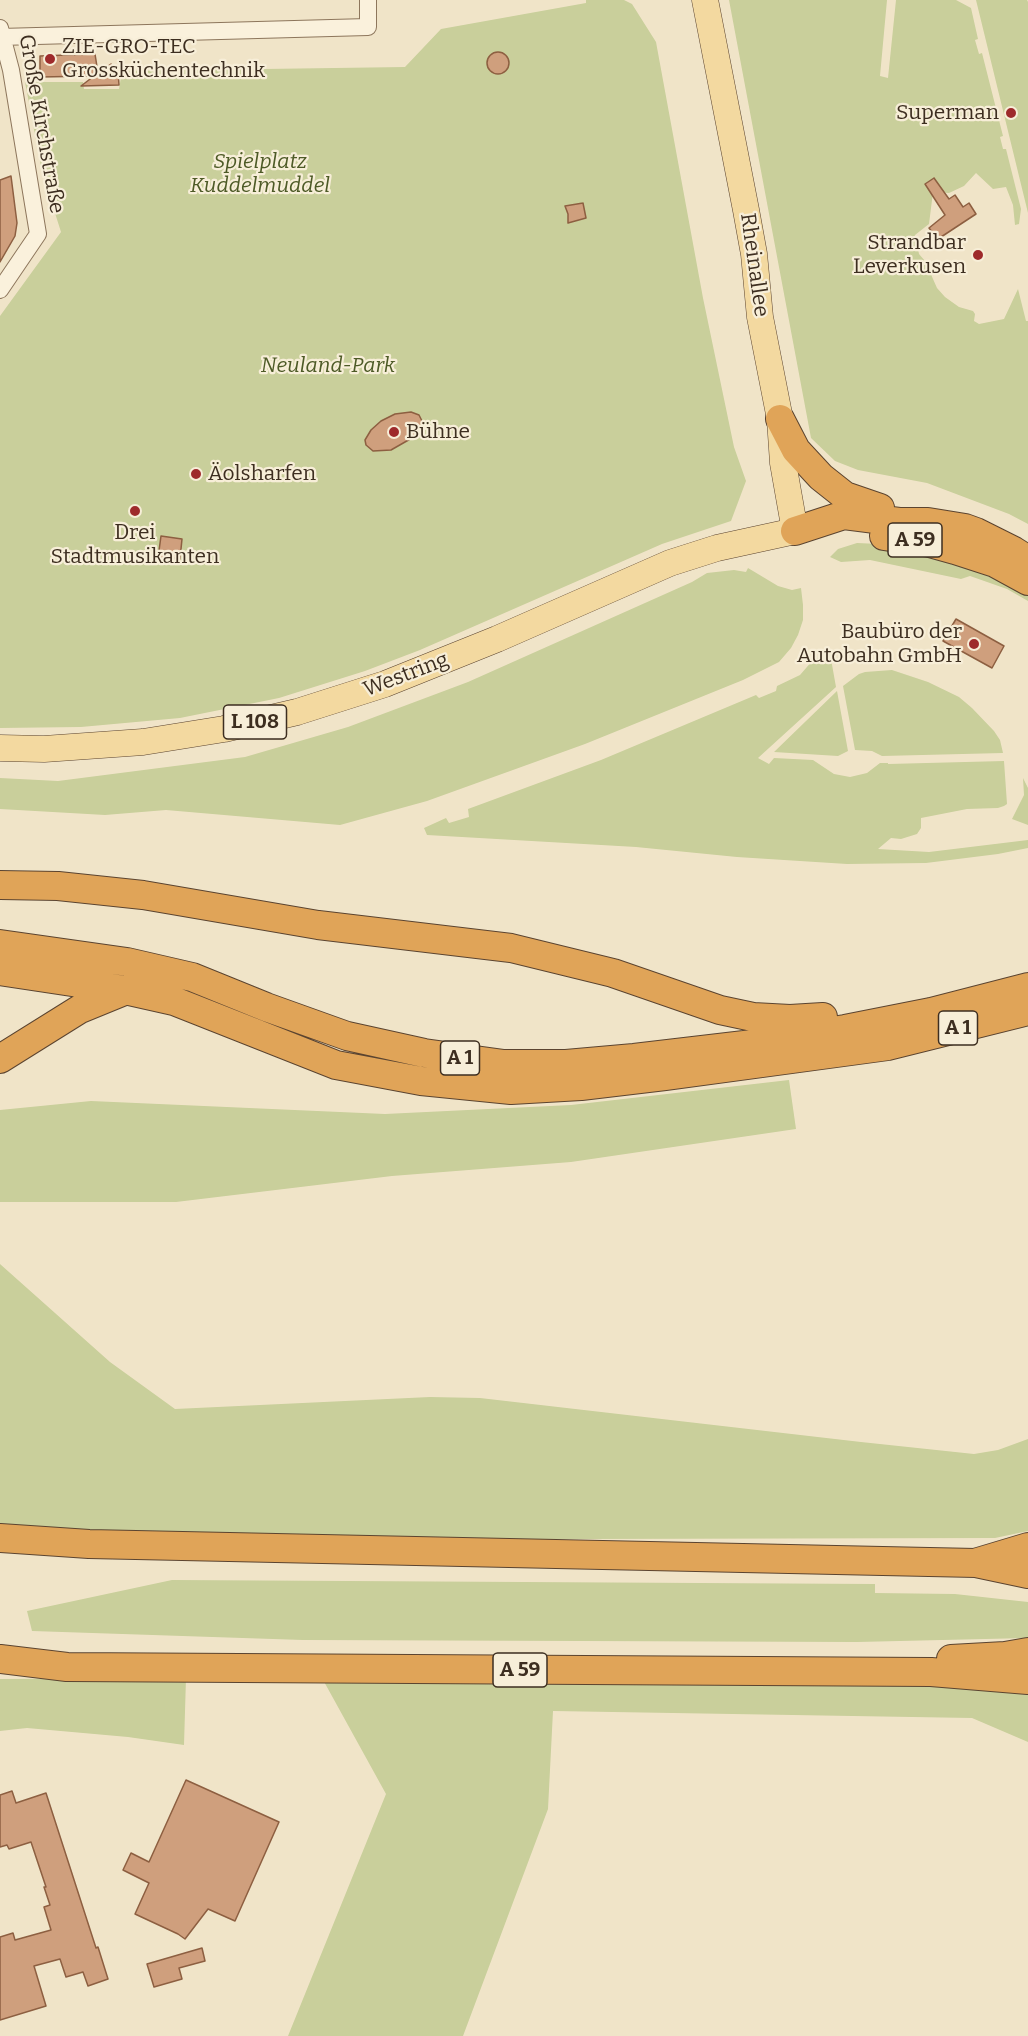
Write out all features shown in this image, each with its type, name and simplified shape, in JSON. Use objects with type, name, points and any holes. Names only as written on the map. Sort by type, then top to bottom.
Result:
[{"type":"highway","points":[[780,419],[796,450],[832,487],[860,503],[928,522]]},
{"type":"highway","points":[[795,531],[844,515],[899,522],[928,522]]},
{"type":"highway","name":"A 59","points":[[928,522],[976,532],[1014,550],[1028,560]]},
{"type":"highway","name":"A 59","points":[[795,531],[857,533],[930,543],[995,563],[1028,581]]},
{"type":"highway","points":[[0,885],[58,886],[132,894],[318,925],[511,948],[613,973],[720,1010],[753,1017],[790,1019],[931,1012]]},
{"type":"highway","name":"A 1","points":[[0,944],[127,962],[192,977],[347,1036],[424,1053],[504,1064],[577,1063],[753,1044],[931,1012],[1028,987]]},
{"type":"highway","name":"A 1","points":[[0,971],[125,990],[174,1001],[336,1065],[422,1081],[511,1090],[580,1086],[888,1046],[1028,1011]]},
{"type":"highway","points":[[0,1059],[80,1009],[125,990]]},
{"type":"highway","points":[[0,1538],[89,1544],[976,1563],[1028,1574]]},
{"type":"highway","points":[[0,1549],[89,1544]]},
{"type":"highway","points":[[976,1563],[1028,1547]]},
{"type":"highway","points":[[734,1671],[1005,1656],[1028,1652]]},
{"type":"highway","name":"A 59","points":[[0,1659],[67,1666],[931,1672],[1028,1680]]},
{"type":"main road","name":"Rheinallee","points":[[705,0],[754,254],[760,317],[780,419],[783,463],[795,531]]},
{"type":"main road","name":"Westring","points":[[0,748],[44,749],[143,742],[224,729],[297,712],[385,684],[497,639],[680,560],[717,548],[795,531]]},
{"type":"street","points":[[1,33],[368,27],[368,0]]},
{"type":"street","name":"Große Kirchstraße","points":[[0,290],[38,234],[11,70],[1,33]]},
{"type":"green space","name":"Neuland-Park","points":[[586,0],[624,0],[632,4],[656,42],[703,298],[734,447],[746,481],[731,521],[662,544],[420,650],[365,671],[279,698],[180,718],[81,727],[0,728],[0,316],[61,232],[42,172],[25,82],[83,82],[84,89],[119,89],[122,71],[405,67],[441,29],[586,3]]},
{"type":"green space","points":[[729,0],[887,0],[880,76],[888,78],[896,0],[956,0],[971,8],[978,39],[975,40],[979,54],[982,53],[1003,136],[1000,137],[1003,149],[1006,149],[1021,209],[1019,224],[1015,225],[1013,205],[1006,187],[993,189],[976,173],[964,186],[949,193],[933,192],[929,224],[915,235],[919,254],[925,261],[937,288],[959,307],[973,311],[974,321],[979,324],[1004,319],[1018,289],[1026,321],[1028,321],[1028,524],[1009,514],[927,483],[858,470],[835,461],[811,438]]},
{"type":"green space","points":[[976,0],[1027,0],[1028,2],[1028,213]]},
{"type":"green space","points":[[857,543],[879,544],[968,564],[1028,594],[1028,601],[1007,589],[970,576],[961,579],[870,560],[841,562],[830,557],[838,549]]},
{"type":"green space","points":[[748,568],[778,586],[792,590],[801,588],[803,620],[791,648],[779,662],[743,680],[585,744],[427,801],[340,825],[166,810],[105,815],[0,809],[0,778],[58,781],[245,757],[348,727],[468,682],[692,582],[707,573],[734,570],[746,572]]},
{"type":"green space","points":[[825,655],[831,659],[836,687],[758,758],[769,764],[774,758],[813,760],[834,774],[850,777],[867,773],[880,763],[1004,761],[1007,804],[998,808],[967,809],[921,818],[921,828],[917,834],[901,839],[891,838],[878,849],[929,852],[1028,840],[1028,848],[926,863],[847,864],[737,857],[636,847],[427,835],[424,828],[446,818],[449,823],[469,817],[468,809],[601,760],[756,695],[759,698],[776,691],[777,686],[800,675],[813,660]]},
{"type":"green space","points":[[892,670],[928,682],[959,697],[994,731],[1000,740],[1003,753],[882,756],[872,751],[855,750],[843,686],[865,672]]},
{"type":"green space","points":[[837,691],[848,751],[838,756],[774,752]]},
{"type":"green space","points":[[1023,778],[1028,788],[1028,825],[1012,819],[1024,795]]},
{"type":"green space","points":[[789,1080],[796,1129],[571,1162],[392,1176],[176,1202],[0,1202],[0,1110],[91,1101],[385,1114],[571,1105]]},
{"type":"green space","points":[[0,1264],[110,1362],[175,1409],[430,1397],[480,1398],[974,1454],[998,1450],[1028,1439],[1028,1531],[995,1538],[174,1540],[0,1529]]},
{"type":"green space","points":[[172,1580],[875,1584],[875,1593],[955,1594],[1028,1602],[1028,1638],[857,1642],[303,1640],[32,1631],[27,1611]]},
{"type":"green space","points":[[186,1678],[184,1745],[128,1737],[27,1728],[0,1731],[0,1679]]},
{"type":"green space","points":[[322,1678],[944,1683],[1028,1693],[1028,1742],[972,1718],[553,1711],[548,1809],[463,2036],[288,2036],[386,1794]]},
{"type":"building","points":[[498,52],[508,59],[509,63],[502,73],[498,74],[488,67],[487,63],[494,53]]},
{"type":"building","points":[[95,54],[98,73],[111,64],[111,71],[118,71],[119,85],[81,86],[94,76],[40,77],[40,56]]},
{"type":"building","points":[[11,176],[17,223],[15,236],[0,262],[0,180]]},
{"type":"building","points":[[934,178],[949,199],[955,195],[963,207],[969,203],[976,214],[938,239],[929,228],[945,215],[925,184]]},
{"type":"building","points":[[583,203],[586,218],[568,223],[565,206]]},
{"type":"building","name":"Bühne","points":[[411,412],[419,415],[422,421],[422,428],[412,438],[391,450],[373,451],[366,445],[365,440],[371,430],[381,421],[395,414]]},
{"type":"building","points":[[161,536],[182,539],[180,559],[158,558]]},
{"type":"building","name":"Baubüro der Autobahn GmbH","points":[[956,619],[1004,646],[992,668],[943,641]]},
{"type":"building","points":[[186,1780],[279,1822],[235,1921],[208,1909],[185,1939],[135,1914],[149,1883],[123,1870],[131,1853],[149,1862]]},
{"type":"building","points":[[12,1791],[16,1803],[46,1793],[108,1979],[88,1986],[83,1972],[66,1977],[60,1959],[34,1966],[46,2006],[0,2020],[0,1937],[13,1933],[15,1940],[51,1930],[44,1907],[50,1905],[44,1887],[46,1887],[31,1842],[9,1849],[7,1845],[0,1847],[0,1795]]},
{"type":"building","points":[[202,1948],[205,1961],[179,1968],[182,1979],[154,1987],[147,1964]]},
{"type":"place","name":"ZIE-GRO-TEC Grossküchentechnik","points":[[50,59]]},
{"type":"place","name":"Superman","points":[[1011,113]]},
{"type":"place","name":"Strandbar Leverkusen","points":[[978,255]]},
{"type":"place","name":"Bühne","points":[[394,432]]},
{"type":"place","name":"Äolsharfen","points":[[196,474]]},
{"type":"place","name":"Drei Stadtmusikanten","points":[[135,511]]},
{"type":"place","name":"Baubüro der Autobahn GmbH","points":[[974,644]]},
{"type":"park label","name":"Spielplatz Kuddelmuddel","points":[[260,174]]}]
